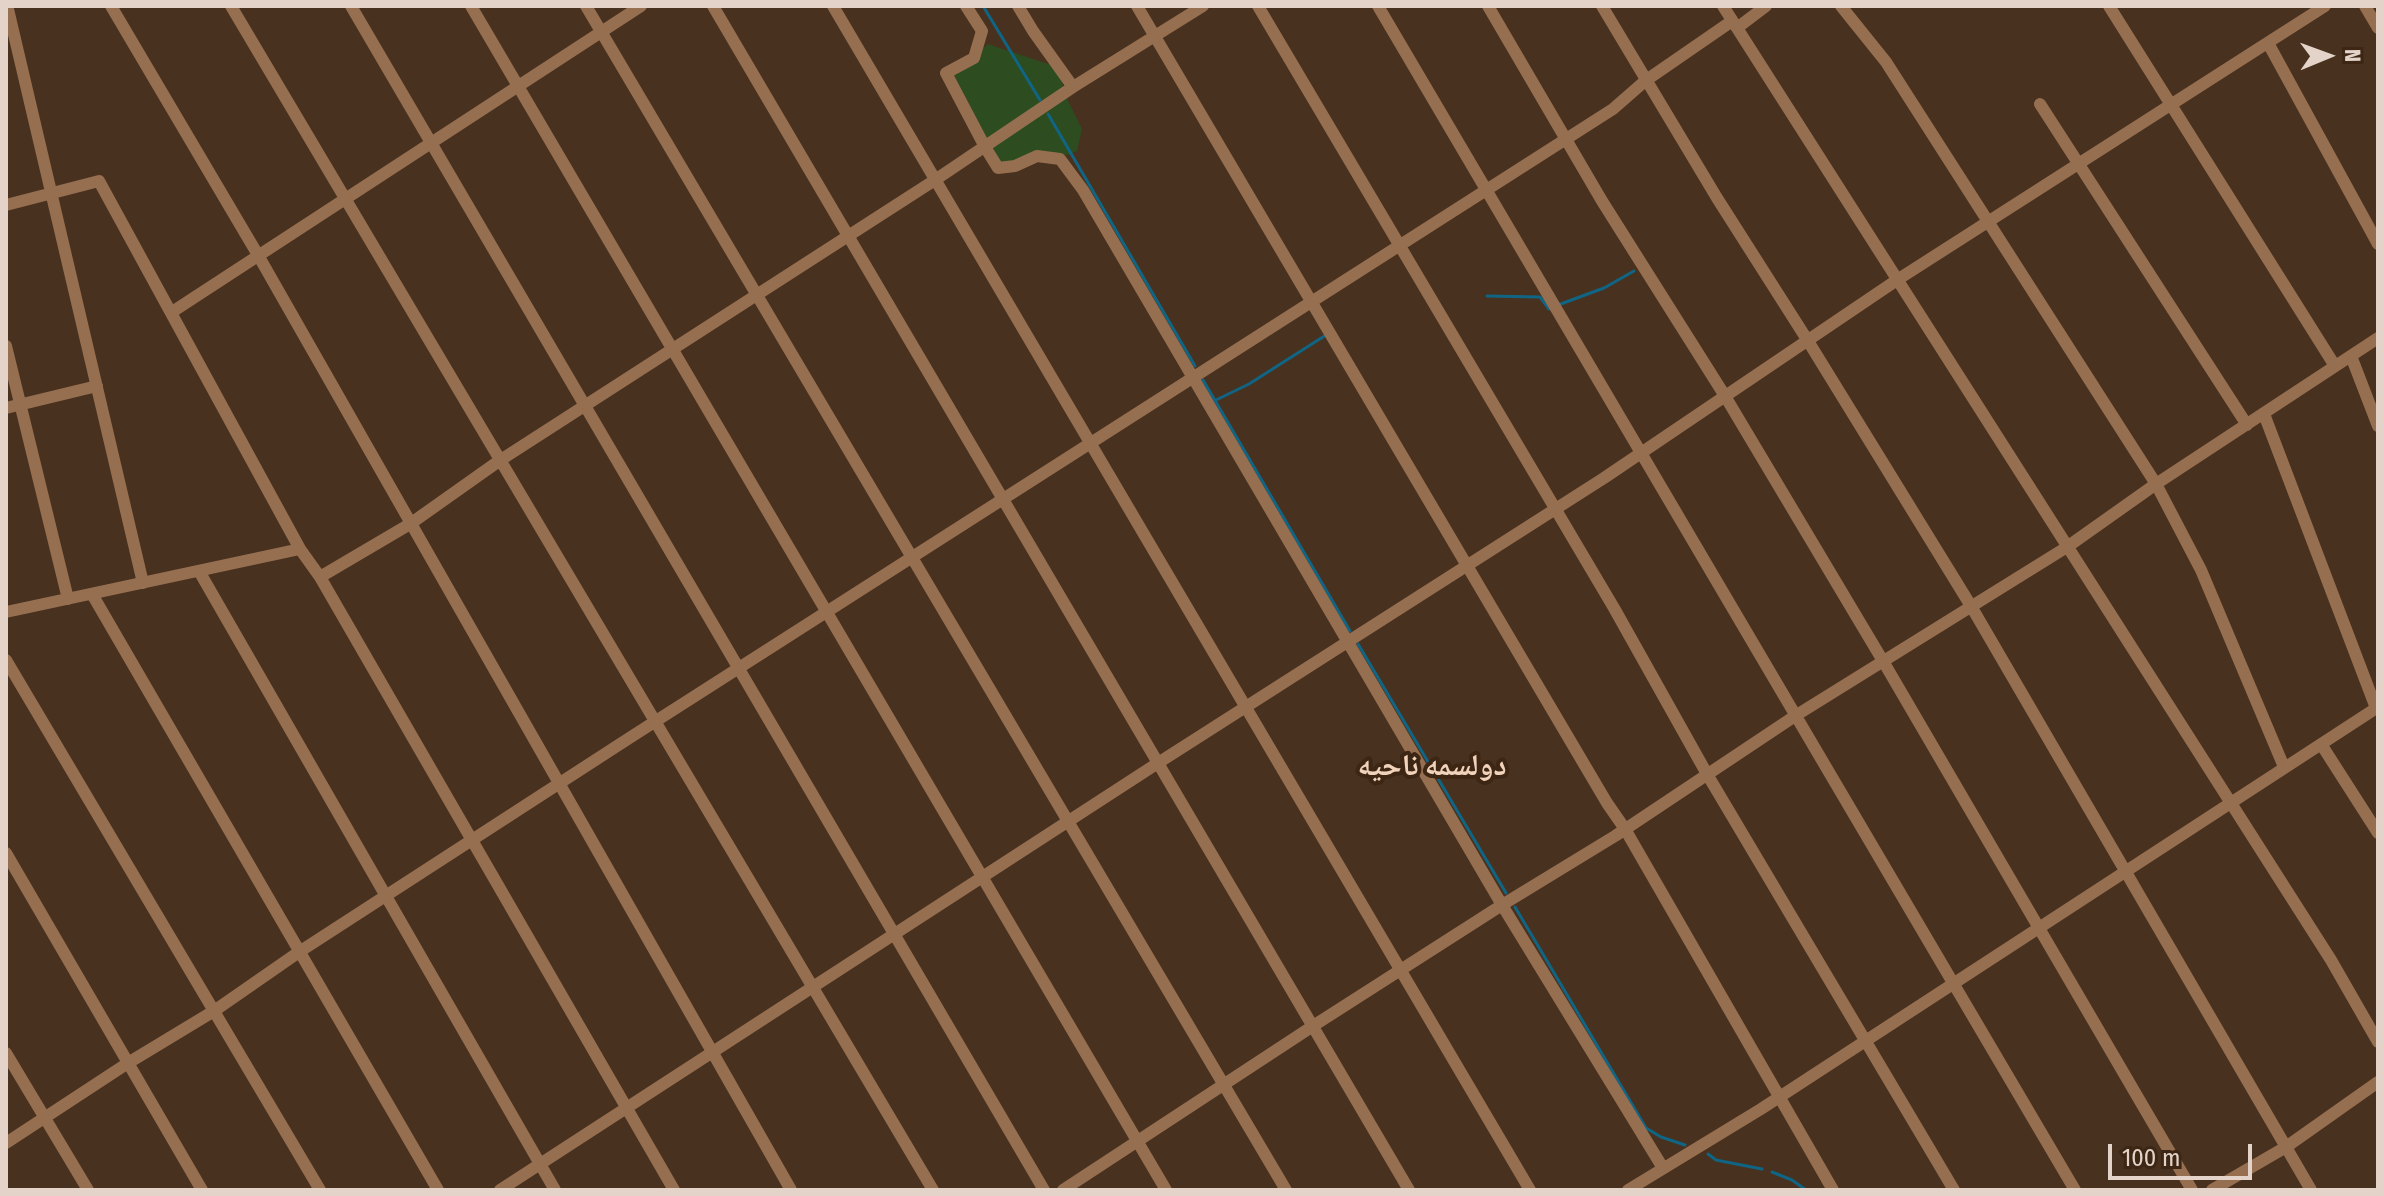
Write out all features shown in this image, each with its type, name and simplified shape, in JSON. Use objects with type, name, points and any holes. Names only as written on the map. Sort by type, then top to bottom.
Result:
[{"type":"street","points":[[111,6],[258,255],[791,1190]]},
{"type":"street","points":[[231,6],[933,1190]]},
{"type":"street","points":[[351,6],[1044,1190]]},
{"type":"street","points":[[471,6],[1166,1190]]},
{"type":"street","points":[[586,6],[1286,1190]]},
{"type":"street","points":[[172,312],[641,6]]},
{"type":"street","points":[[713,6],[1409,1190]]},
{"type":"street","points":[[833,6],[1530,1190]]},
{"type":"street","points":[[966,6],[982,31],[974,58],[946,73],[985,147],[998,168],[1015,166],[1037,156],[1060,159],[1083,190],[1502,905],[1663,1168]]},
{"type":"street","points":[[1018,6],[1073,87]]},
{"type":"street","points":[[1137,6],[1625,829],[1833,1190]]},
{"type":"street","points":[[320,577],[410,524],[499,461],[935,180],[1073,87],[1203,6]]},
{"type":"street","points":[[1258,6],[1954,1190]]},
{"type":"street","points":[[1378,6],[2075,1190]]},
{"type":"street","points":[[1488,6],[1602,201],[1725,396],[1883,661],[2192,1190]]},
{"type":"street","points":[[1602,6],[1645,81],[1971,606],[2311,1190]]},
{"type":"street","points":[[1723,6],[2331,960],[2378,1042]]},
{"type":"street","points":[[6,1143],[214,1011],[299,952],[654,722],[1613,109],[1645,81],[1766,6]]},
{"type":"street","points":[[1841,6],[1886,62],[2156,484],[2201,570],[2284,767]]},
{"type":"street","points":[[2109,6],[2335,366]]},
{"type":"street","points":[[500,1190],[1642,453],[1897,280],[2325,6]]},
{"type":"street","points":[[2365,6],[2378,28]]},
{"type":"street","points":[[11,8],[51,194],[143,583]]},
{"type":"street","points":[[2268,43],[2378,244]]},
{"type":"street","points":[[2040,104],[2247,425]]},
{"type":"street","points":[[6,205],[99,181],[300,549],[320,577],[674,1190]]},
{"type":"street","points":[[1063,1190],[1313,1026],[1625,829],[1795,716],[2067,547],[2156,484],[2378,338]]},
{"type":"street","points":[[6,346],[68,599]]},
{"type":"street","points":[[2351,356],[2378,426]]},
{"type":"street","points":[[6,408],[97,386]]},
{"type":"street","points":[[1628,1190],[1780,1097],[2377,707],[2264,414]]},
{"type":"street","points":[[6,612],[300,549]]},
{"type":"street","points":[[199,571],[555,1190]]},
{"type":"street","points":[[92,594],[438,1190]]},
{"type":"street","points":[[6,660],[320,1190]]},
{"type":"street","points":[[2321,744],[2378,833]]},
{"type":"street","points":[[6,853],[202,1190]]},
{"type":"street","points":[[6,1053],[88,1190]]},
{"type":"street","points":[[2212,1190],[2286,1147],[2378,1082]]},
{"type":"street","points":[[1641,1181],[1652,1190]]},
{"type":"green space","points":[[988,44],[1057,67],[1068,101],[1082,129],[1077,151],[1068,155],[1036,153],[1013,163],[999,162],[953,74]]},
{"type":"waterway","points":[[983,6],[1040,100]]},
{"type":"waterway","points":[[1048,114],[1195,366]]},
{"type":"waterway","points":[[1558,305],[1604,288],[1634,271]]},
{"type":"waterway","points":[[1487,296],[1540,297],[1551,308]]},
{"type":"waterway","points":[[1216,400],[1249,384],[1326,335]]},
{"type":"waterway","points":[[1203,380],[1350,631]]},
{"type":"waterway","points":[[1358,644],[1506,893]]},
{"type":"waterway","points":[[1515,907],[1646,1128],[1685,1145]]},
{"type":"waterway","points":[[1708,1154],[1716,1160],[1762,1169]]},
{"type":"waterway","points":[[1772,1172],[1806,1190]]},
{"type":"district","name":"دولسمه ناحیه","points":[[1432,767]]}]
